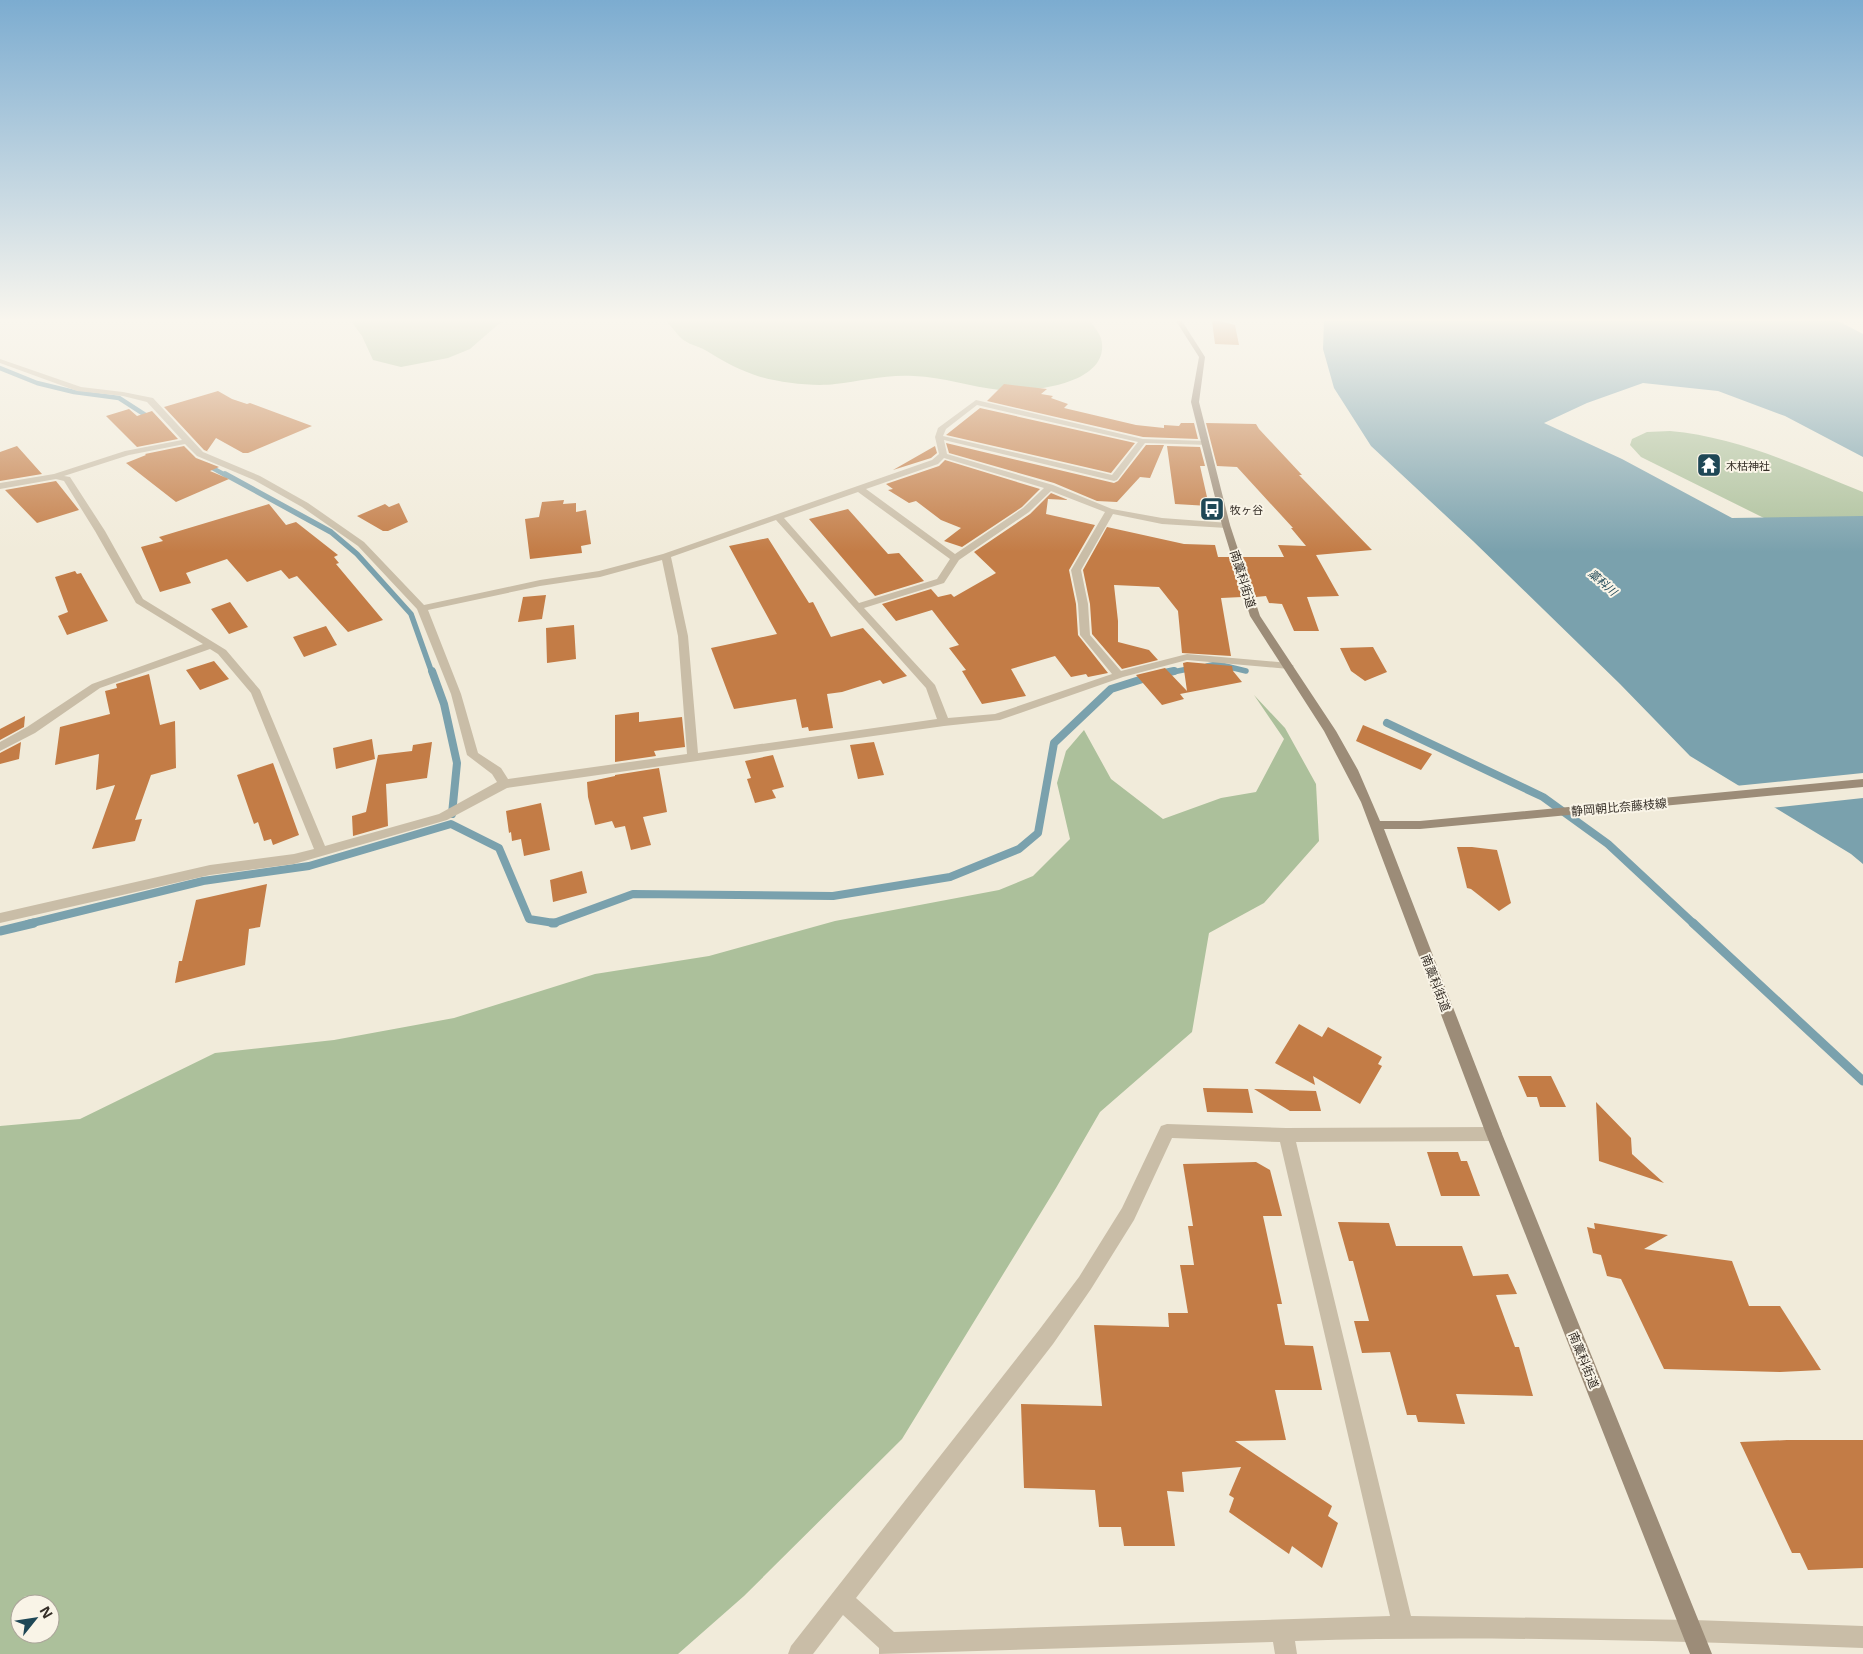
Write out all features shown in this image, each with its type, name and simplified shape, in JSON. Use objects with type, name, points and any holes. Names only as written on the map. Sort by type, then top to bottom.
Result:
[{"type":"main road","name":"南藁科街道","points":[[1195,398],[1194,402],[1226,525],[1255,616],[1330,731],[1352,770],[1494,1134],[1702,1654]]},
{"type":"main road","name":"静岡朝比奈藤枝線","points":[[1375,825],[1420,825],[1671,803],[1863,783]]},
{"type":"street","points":[[142,398],[150,400],[200,454],[257,478],[305,506],[361,544],[422,608],[456,694],[473,755],[496,772],[504,784]]},
{"type":"street","points":[[943,455],[939,437],[942,428],[976,402],[1143,441],[1206,443]]},
{"type":"street","points":[[939,437],[1114,478],[1143,441]]},
{"type":"street","points":[[0,486],[56,476],[128,453],[187,441]]},
{"type":"street","points":[[422,608],[540,583],[600,574],[666,556],[935,462],[943,455]]},
{"type":"street","points":[[943,455],[1050,486],[1081,501],[1110,511],[1162,520],[1226,525]]},
{"type":"street","points":[[56,476],[67,479],[100,531],[139,601],[222,652],[256,692],[321,851]]},
{"type":"street","points":[[857,607],[941,581],[955,558],[1026,510],[1050,486]]},
{"type":"street","points":[[859,488],[955,558]]},
{"type":"street","points":[[1110,511],[1076,570],[1083,604],[1086,635],[1119,674]]},
{"type":"street","points":[[779,518],[857,607],[931,687],[944,722]]},
{"type":"street","points":[[666,556],[683,636],[693,758]]},
{"type":"street","points":[[0,747],[31,730],[96,686],[211,645]]},
{"type":"street","points":[[0,918],[210,870],[294,859],[443,816],[504,784],[996,716],[1119,674],[1187,657],[1289,666]]},
{"type":"street","points":[[799,1654],[1086,1284],[1128,1214],[1167,1131],[1286,1135],[1494,1134]]},
{"type":"street","points":[[1286,1135],[1403,1627]]},
{"type":"street","points":[[841,1598],[890,1648],[1282,1630],[1403,1627],[1863,1637]]},
{"type":"street","points":[[1282,1630],[1286,1654]]},
{"type":"green space","points":[[1670,431],[1695,434],[1745,446],[1793,463],[1863,492],[1863,554],[1772,522],[1641,457],[1630,445],[1632,439],[1647,432]]},
{"type":"green space","points":[[1254,695],[1285,728],[1316,784],[1319,841],[1264,903],[1209,933],[1192,1032],[1100,1112],[1056,1188],[902,1439],[744,1596],[678,1654],[0,1654],[0,1126],[80,1119],[215,1053],[334,1040],[454,1018],[595,974],[709,956],[835,921],[999,890],[1033,876],[1070,839],[1057,783],[1066,751],[1084,730],[1111,779],[1163,819],[1221,798],[1256,792],[1284,739]]},
{"type":"water","name":"藁科川","points":[[1340,398],[1600,398],[1544,423],[1622,459],[1732,518],[1863,516],[1863,864],[1851,854],[1690,756],[1620,684],[1473,541],[1371,446]]},
{"type":"water","points":[[1737,398],[1863,398],[1863,457],[1785,416]]},
{"type":"pier","points":[[1863,773],[1863,798],[1771,808],[1735,786]]},
{"type":"building","points":[[194,398],[231,398],[247,404],[250,403],[312,426],[248,453],[243,453],[216,438],[207,451],[209,452],[204,450],[164,407]]},
{"type":"building","points":[[990,398],[1052,398],[1068,404],[1064,408],[1136,425],[1164,428],[1164,425],[1179,426],[1181,423],[1194,423],[1198,439],[1143,437],[987,401]]},
{"type":"building","points":[[980,408],[1135,443],[1111,473],[946,435]]},
{"type":"building","points":[[129,409],[137,416],[152,411],[178,439],[137,447],[106,416]]},
{"type":"building","points":[[1206,423],[1256,424],[1302,475],[1299,475],[1372,550],[1316,555],[1339,596],[1307,597],[1319,631],[1294,631],[1282,604],[1269,603],[1266,596],[1256,597],[1242,557],[1284,557],[1278,545],[1306,546],[1291,528],[1293,528],[1237,467],[1217,466]]},
{"type":"building","points":[[946,443],[1114,483],[1118,481],[1146,445],[1164,445],[1150,478],[1140,477],[1117,502],[1097,501],[1054,483],[949,453]]},
{"type":"building","points":[[17,446],[42,474],[0,481],[0,452]]},
{"type":"building","points":[[184,446],[196,458],[219,467],[210,471],[229,479],[176,502],[126,463],[145,454]]},
{"type":"building","points":[[935,446],[937,453],[931,458],[893,470]]},
{"type":"building","points":[[1167,446],[1200,447],[1205,466],[1200,466],[1209,506],[1175,504]]},
{"type":"building","points":[[945,460],[1040,489],[1022,507],[962,547],[944,541],[961,528],[941,520],[916,501],[909,503],[888,490],[893,489],[886,484],[939,466]]},
{"type":"building","points":[[56,481],[79,510],[37,523],[5,490]]},
{"type":"building","points":[[1051,493],[1068,500],[1048,499],[1046,514],[1095,525],[1069,570],[1076,604],[1078,635],[1108,673],[1088,677],[1086,674],[1071,677],[1055,656],[1011,669],[1026,696],[982,704],[962,671],[966,670],[949,648],[959,645],[932,610],[896,621],[882,604],[931,589],[938,597],[951,594],[954,597],[996,573],[974,552],[1030,514]]},
{"type":"building","points":[[564,500],[563,504],[576,503],[576,512],[586,510],[591,544],[581,546],[582,553],[530,559],[525,519],[539,517],[542,502]]},
{"type":"building","points":[[399,503],[408,522],[388,531],[383,531],[357,516],[385,504],[389,507]]},
{"type":"building","points":[[269,504],[286,525],[296,522],[338,555],[334,557],[339,563],[336,564],[383,620],[348,632],[297,576],[289,579],[281,570],[247,582],[227,559],[186,573],[191,583],[160,592],[141,547],[163,541],[159,537]]},
{"type":"building","points":[[848,509],[888,554],[899,553],[924,581],[875,596],[809,519]]},
{"type":"building","points":[[1107,527],[1184,544],[1215,545],[1218,557],[1230,557],[1242,597],[1221,598],[1231,656],[1182,653],[1178,611],[1159,587],[1114,585],[1118,642],[1149,650],[1158,660],[1122,669],[1092,634],[1090,604],[1083,570]]},
{"type":"building","points":[[768,538],[809,603],[813,602],[831,637],[863,628],[907,676],[883,684],[880,680],[842,692],[827,694],[833,728],[809,731],[808,727],[802,728],[796,699],[734,709],[711,648],[777,634],[729,546]]},
{"type":"building","points":[[75,571],[77,574],[81,573],[108,621],[67,635],[58,616],[68,612],[55,577]]},
{"type":"building","points":[[546,595],[542,619],[518,622],[523,597]]},
{"type":"building","points":[[230,602],[248,627],[229,634],[211,609]]},
{"type":"building","points":[[574,625],[576,659],[547,663],[546,628]]},
{"type":"building","points":[[326,626],[337,645],[304,657],[293,637]]},
{"type":"building","points":[[1373,647],[1387,672],[1365,681],[1351,671],[1340,648]]},
{"type":"building","points":[[214,661],[229,679],[200,690],[186,670]]},
{"type":"building","points":[[1183,663],[1232,666],[1233,671],[1242,682],[1180,694],[1184,699],[1162,705],[1136,675],[1165,668],[1187,691]]},
{"type":"building","points":[[149,674],[160,725],[175,721],[176,768],[151,775],[135,820],[142,819],[135,841],[92,849],[115,785],[96,790],[99,754],[55,765],[60,727],[110,714],[105,691],[117,688],[116,684]]},
{"type":"building","points":[[639,712],[639,722],[682,717],[685,747],[654,751],[656,756],[615,762],[615,715]]},
{"type":"building","points":[[25,716],[24,727],[0,740],[0,729]]},
{"type":"building","points":[[1363,725],[1432,754],[1421,770],[1356,741]]},
{"type":"building","points":[[372,739],[375,759],[336,769],[333,748]]},
{"type":"building","points":[[21,742],[19,759],[0,764],[0,753]]},
{"type":"building","points":[[432,742],[427,778],[386,784],[388,826],[353,836],[352,816],[366,812],[378,755],[412,751],[413,745]]},
{"type":"building","points":[[874,742],[884,775],[858,779],[850,745]]},
{"type":"building","points":[[773,755],[784,787],[772,790],[776,798],[755,803],[747,779],[751,778],[745,761]]},
{"type":"building","points":[[273,763],[299,835],[273,845],[271,839],[264,841],[258,822],[254,824],[237,775]]},
{"type":"building","points":[[659,768],[667,812],[643,817],[651,845],[631,850],[625,826],[615,828],[612,821],[595,825],[588,797],[587,782],[615,775]]},
{"type":"building","points":[[541,803],[550,850],[524,856],[521,839],[512,841],[506,811]]},
{"type":"building","points":[[1457,847],[1497,850],[1511,903],[1499,911],[1471,889],[1467,888]]},
{"type":"building","points":[[582,871],[587,893],[553,902],[550,880]]},
{"type":"building","points":[[267,884],[260,927],[249,929],[245,965],[175,983],[179,961],[182,961],[196,900]]},
{"type":"building","points":[[1299,1024],[1322,1037],[1328,1027],[1382,1057],[1378,1064],[1382,1066],[1360,1104],[1313,1076],[1315,1085],[1275,1063]]},
{"type":"building","points":[[1518,1076],[1551,1076],[1566,1107],[1540,1107],[1537,1097],[1527,1097]]},
{"type":"building","points":[[1203,1088],[1248,1089],[1253,1113],[1207,1112]]},
{"type":"building","points":[[1254,1089],[1316,1091],[1321,1111],[1290,1111]]},
{"type":"building","points":[[1596,1102],[1631,1138],[1632,1154],[1664,1183],[1599,1161]]},
{"type":"building","points":[[1427,1152],[1458,1152],[1461,1161],[1467,1161],[1480,1196],[1441,1196]]},
{"type":"building","points":[[1256,1162],[1270,1170],[1282,1216],[1263,1216],[1282,1304],[1277,1304],[1285,1345],[1313,1346],[1322,1390],[1275,1390],[1286,1440],[1235,1441],[1332,1506],[1328,1516],[1338,1523],[1322,1568],[1292,1546],[1289,1554],[1229,1512],[1234,1498],[1229,1495],[1241,1467],[1182,1472],[1184,1492],[1167,1491],[1175,1546],[1124,1546],[1121,1527],[1099,1527],[1095,1490],[1024,1488],[1021,1404],[1102,1406],[1094,1325],[1169,1327],[1168,1313],[1188,1313],[1180,1265],[1194,1265],[1188,1226],[1193,1226],[1183,1164]]},
{"type":"building","points":[[1338,1222],[1389,1223],[1396,1246],[1462,1246],[1473,1276],[1508,1274],[1517,1294],[1496,1295],[1515,1347],[1519,1347],[1533,1396],[1456,1394],[1465,1424],[1418,1422],[1416,1415],[1407,1415],[1390,1352],[1362,1353],[1354,1321],[1369,1321],[1353,1261],[1349,1261]]},
{"type":"building","points":[[1594,1223],[1668,1235],[1644,1249],[1732,1261],[1749,1306],[1780,1306],[1821,1370],[1780,1372],[1664,1369],[1621,1279],[1607,1276],[1601,1255],[1593,1253],[1587,1227],[1595,1229]]},
{"type":"building","points":[[1863,1440],[1863,1568],[1808,1570],[1800,1553],[1792,1553],[1740,1442]]},
{"type":"waterway","points":[[119,398],[150,418]]},
{"type":"waterway","points":[[207,465],[227,476]]},
{"type":"waterway","points":[[225,474],[331,532],[357,554],[411,614],[432,673]]},
{"type":"waterway","points":[[1207,666],[1217,664],[1246,671]]},
{"type":"waterway","points":[[1168,673],[1193,668]]},
{"type":"waterway","points":[[432,671],[444,704],[457,763],[452,814]]},
{"type":"waterway","points":[[1160,674],[1174,671]]},
{"type":"waterway","points":[[554,923],[633,894],[833,896],[950,877],[1019,849],[1038,833],[1054,743],[1111,689],[1149,677]]},
{"type":"waterway","points":[[1387,723],[1543,797],[1608,844],[1694,924]]},
{"type":"waterway","points":[[28,924],[203,881],[309,866],[451,824],[499,848],[529,919],[554,923]]},
{"type":"waterway","points":[[0,931],[34,923]]},
{"type":"waterway","points":[[1693,923],[1863,1081]]},
{"type":"place","name":"木枯神社","points":[[1709,465]]},
{"type":"place","name":"牧ヶ谷","points":[[1212,509]]}]
